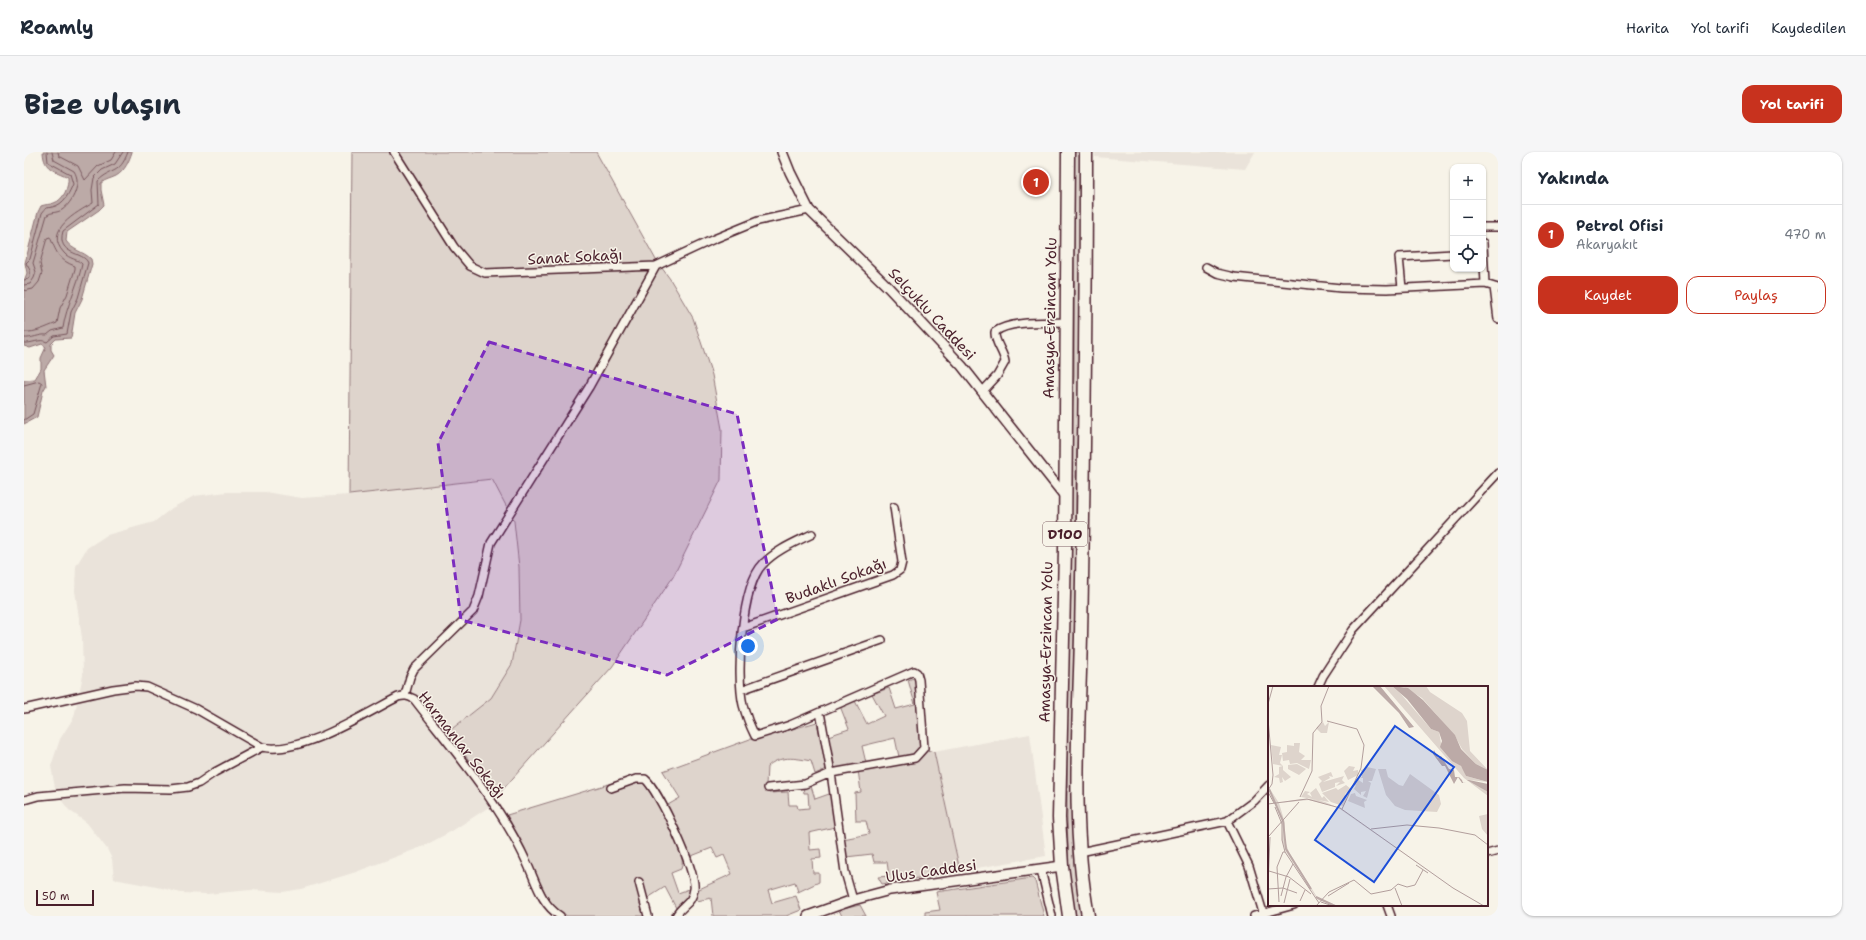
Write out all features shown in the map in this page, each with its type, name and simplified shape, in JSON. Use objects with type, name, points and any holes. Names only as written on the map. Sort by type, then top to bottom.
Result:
[{"type":"highway","name":"Amasya-Erzincan Yolu","points":[[1068,152],[1064,495],[1065,549],[1059,818],[1062,866],[1069,916]]},
{"type":"highway","name":"D100","points":[[1086,152],[1086,373],[1078,758],[1080,852],[1088,916]]},
{"type":"street","name":"Sanat Sokağı","points":[[394,152],[454,247],[470,266],[485,273],[656,266],[714,238],[758,221],[810,210]]},
{"type":"street","name":"Selçuklu Caddesi","points":[[782,152],[790,172],[810,210],[934,334],[983,391],[1064,495]]},
{"type":"street","points":[[1486,227],[1498,228]]},
{"type":"street","points":[[1402,288],[1399,257],[1450,254]]},
{"type":"street","points":[[405,695],[414,669],[473,611],[480,596],[487,556],[491,543],[589,387],[656,266]]},
{"type":"street","points":[[1206,267],[1217,273],[1234,277],[1326,287],[1372,289],[1485,284],[1496,287],[1498,319]]},
{"type":"street","points":[[1484,272],[1485,284]]},
{"type":"street","points":[[983,391],[997,376],[1006,362],[995,337],[995,332],[1011,326],[1022,324],[1067,322]]},
{"type":"street","points":[[1318,686],[1323,676],[1353,630],[1498,473]]},
{"type":"street","name":"Budaklı Sokağı","points":[[743,628],[893,575],[900,570],[902,562],[894,507]]},
{"type":"street","points":[[768,788],[805,784],[832,773],[915,758],[924,748],[917,673],[914,671],[784,727],[755,736],[743,705],[741,690],[744,613],[748,596],[757,572],[763,563],[812,534]]},
{"type":"street","points":[[741,690],[882,640]]},
{"type":"street","points":[[24,709],[113,689],[136,686],[147,687],[196,709],[262,747]]},
{"type":"street","name":"Harmanlar Sokağı","points":[[262,747],[272,749],[309,741],[398,697],[405,695],[414,699],[491,801],[523,855],[547,906],[560,916]]},
{"type":"street","points":[[820,712],[832,773],[845,872],[853,900]]},
{"type":"street","points":[[24,800],[38,796],[125,788],[172,789],[188,787],[199,783],[215,772],[262,747]]},
{"type":"street","points":[[611,788],[636,778],[645,779],[664,808],[686,857],[695,884],[692,899],[676,916]]},
{"type":"street","points":[[1080,852],[1227,821],[1254,801],[1268,786]]},
{"type":"street","points":[[1227,821],[1249,866],[1264,914]]},
{"type":"street","points":[[1488,854],[1498,851]]},
{"type":"street","name":"Ulus Caddesi","points":[[808,916],[853,900],[905,887],[1062,866]]},
{"type":"street","points":[[1041,870],[1052,916]]},
{"type":"street","points":[[639,882],[648,916]]},
{"type":"street","points":[[1254,916],[1291,906]]},
{"type":"street","points":[[1387,906],[1391,916]]},
{"type":"highlighted area","points":[[489,342],[737,414],[778,619],[667,675],[461,620],[438,443]]},
{"type":"shaded area","points":[[352,152],[596,152],[656,260],[670,279],[693,318],[712,375],[722,429],[721,480],[673,577],[612,667],[496,797],[448,732],[491,698],[512,664],[520,620],[519,567],[514,521],[492,479],[349,495]]},
{"type":"shaded area","points":[[1074,152],[1080,152],[1080,372],[1076,472],[1071,800],[1073,856],[1081,916],[1076,916],[1069,876],[1067,818],[1067,735],[1071,559],[1070,461],[1074,375]]},
{"type":"shaded area","points":[[1095,152],[1255,152],[1245,169],[1095,157]]},
{"type":"shaded area","points":[[492,479],[514,521],[519,567],[520,620],[512,664],[491,698],[448,732],[496,797],[489,807],[452,831],[424,846],[356,872],[301,889],[283,892],[251,890],[207,894],[181,893],[114,879],[112,859],[107,849],[87,823],[69,810],[62,801],[55,788],[51,766],[60,739],[74,717],[83,675],[82,638],[75,591],[76,566],[87,548],[107,535],[154,522],[172,508],[194,496],[227,492],[265,492],[302,498],[349,495]]},
{"type":"shaded area","points":[[916,677],[922,745],[917,753],[899,757],[895,738],[862,746],[866,763],[835,769],[828,736],[849,729],[840,706],[855,701],[867,724],[884,716],[872,694],[889,688],[896,709],[915,704],[908,680]]},
{"type":"shaded area","points":[[817,722],[827,769],[815,774],[811,761],[793,758],[782,759],[767,767],[766,785],[769,793],[788,792],[789,805],[797,805],[798,809],[809,808],[808,793],[804,793],[803,787],[811,786],[815,799],[832,793],[835,827],[809,833],[810,850],[820,849],[821,858],[812,859],[813,873],[819,873],[819,882],[798,892],[795,882],[768,890],[772,903],[796,896],[801,910],[786,916],[713,916],[711,898],[697,901],[697,890],[732,874],[724,855],[717,858],[712,848],[689,857],[666,806],[680,798],[663,771],[750,739],[754,740]]},
{"type":"shaded area","points":[[1030,734],[1046,856],[960,871],[934,752]]},
{"type":"shaded area","points":[[927,750],[934,752],[960,871],[882,884],[878,877],[889,876],[887,862],[874,862],[872,854],[846,857],[843,839],[869,834],[866,821],[856,821],[855,793],[861,792],[858,770],[916,760]]},
{"type":"shaded area","points":[[638,775],[667,821],[680,849],[682,860],[681,869],[671,873],[678,893],[692,888],[690,894],[684,902],[676,908],[665,887],[640,903],[644,916],[567,916],[550,903],[507,815]]},
{"type":"shaded area","points":[[1032,878],[1035,881],[1044,916],[925,916],[925,912],[940,910],[936,892]]},
{"type":"shaded area","points":[[860,905],[866,916],[842,916],[839,910]]},
{"type":"water","points":[[43,152],[132,152],[122,171],[116,176],[101,183],[104,205],[67,232],[66,241],[72,247],[91,259],[92,264],[82,299],[75,313],[71,338],[56,339],[51,344],[51,350],[54,355],[44,370],[46,386],[43,391],[37,417],[24,424],[24,380],[35,379],[41,369],[41,358],[46,347],[42,344],[30,348],[24,346],[24,281],[27,273],[25,263],[38,212],[41,206],[54,203],[61,199],[67,188],[68,181],[68,177],[54,171],[45,163]]},
{"type":"place","name":"Petrol Ofisi","points":[[1036,182]]}]
